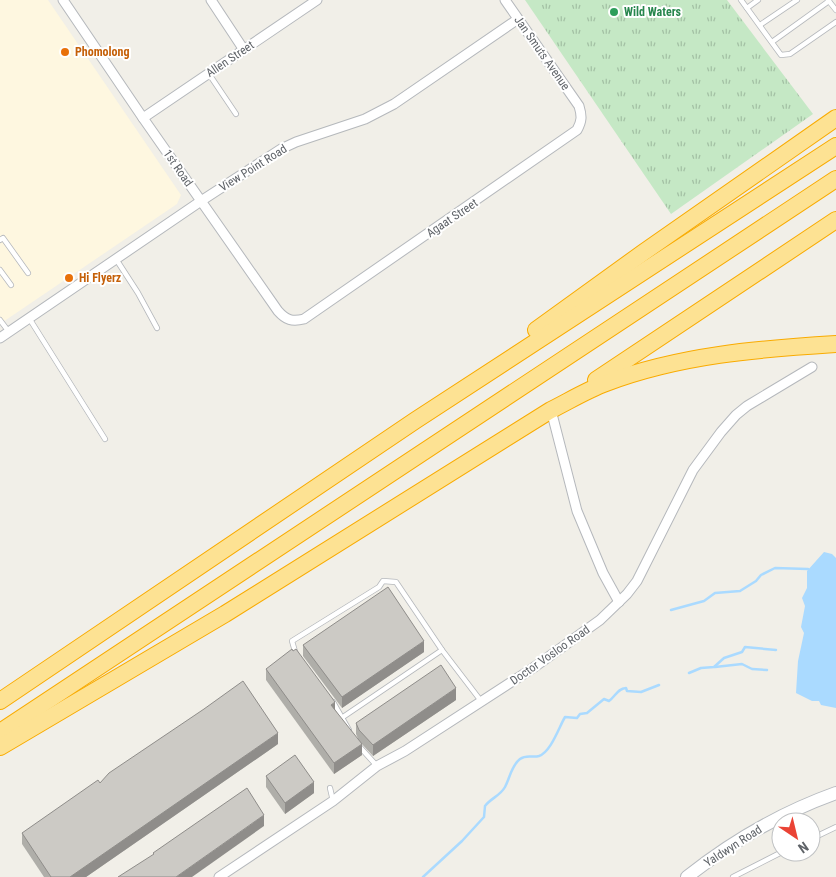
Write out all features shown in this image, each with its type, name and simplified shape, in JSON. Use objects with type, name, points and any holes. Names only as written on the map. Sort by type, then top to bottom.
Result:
[{"type":"highway","points":[[416,420],[529,334],[836,118]]},
{"type":"highway","points":[[0,701],[416,420],[836,146]]},
{"type":"highway","points":[[0,732],[836,178]]},
{"type":"highway","points":[[0,748],[225,614],[551,410],[836,220]]},
{"type":"highway","points":[[551,410],[605,383],[649,369],[713,355],[836,344]]},
{"type":"main road","name":"Yaldwyn Road","points":[[687,877],[732,845],[781,816],[836,794]]},
{"type":"main road","points":[[809,812],[836,801]]},
{"type":"main road","name":"Yaldwyn Road","points":[[695,877],[740,846],[771,829]]},
{"type":"street","name":"1st Road","points":[[63,0],[278,311],[284,318],[290,320],[304,319]]},
{"type":"street","points":[[211,0],[244,50]]},
{"type":"street","name":"Allen Street","points":[[143,118],[317,0]]},
{"type":"street","name":"Jan Smuts Avenue","points":[[505,0],[579,106]]},
{"type":"street","name":"View Point Road","points":[[0,338],[281,148],[365,119],[394,104],[518,19]]},
{"type":"street","name":"Agaat Street","points":[[304,319],[570,137],[582,122],[579,106]]},
{"type":"street","name":"Doctor Vosloo Road","points":[[219,877],[333,801],[377,766],[405,751],[533,668],[600,620],[627,594],[644,569],[692,470],[721,432],[747,406],[812,367]]},
{"type":"street","points":[[551,410],[578,511],[603,573],[619,602]]},
{"type":"lane","points":[[741,0],[782,55],[786,56],[836,22]]},
{"type":"lane","points":[[747,8],[758,0]]},
{"type":"lane","points":[[760,25],[797,0]]},
{"type":"lane","points":[[772,42],[828,0],[836,10]]},
{"type":"lane","points":[[209,74],[236,114]]},
{"type":"lane","points":[[0,240],[3,238],[28,273]]},
{"type":"lane","points":[[116,259],[138,293],[157,328]]},
{"type":"lane","points":[[0,270],[11,285]]},
{"type":"lane","points":[[29,318],[105,439]]},
{"type":"lane","points":[[0,320],[9,332]]},
{"type":"lane","points":[[302,662],[296,654],[292,641],[380,587],[383,581],[396,582],[442,650],[481,701]]},
{"type":"lane","points":[[343,717],[442,650]]},
{"type":"lane","points":[[329,697],[343,717],[352,735]]},
{"type":"lane","points":[[356,743],[377,766]]},
{"type":"lane","points":[[330,788],[333,801]]},
{"type":"lane","points":[[821,834],[836,827]]},
{"type":"lane","points":[[733,877],[771,858]]},
{"type":"shaded area","points":[[0,0],[48,0],[181,195],[177,204],[0,324]]},
{"type":"green space","name":"Wild Waters","points":[[525,0],[727,0],[813,114],[671,214]]},
{"type":"water","points":[[824,552],[832,554],[836,558],[836,708],[821,705],[819,701],[812,701],[796,693],[798,661],[804,633],[801,627],[805,606],[802,598],[807,588],[807,571]]},
{"type":"building","points":[[388,587],[424,641],[342,697],[303,645]]},
{"type":"building","points":[[292,649],[293,651],[296,649],[335,702],[331,705],[362,744],[334,763],[266,669]]},
{"type":"building","points":[[441,665],[456,688],[373,745],[359,730],[356,723]]},
{"type":"building","points":[[243,681],[278,733],[70,877],[51,877],[22,833],[98,780],[100,783],[109,773]]},
{"type":"building","points":[[295,755],[314,782],[285,803],[266,776]]},
{"type":"building","points":[[247,788],[264,815],[176,877],[118,877],[154,854]]},
{"type":"waterway","points":[[671,610],[704,601],[715,593],[740,591],[756,581],[761,575],[775,568],[808,569]]},
{"type":"waterway","points":[[689,673],[701,668],[714,667],[724,658],[742,652],[745,647],[776,650]]},
{"type":"waterway","points":[[715,667],[742,664],[752,669],[767,670]]},
{"type":"waterway","points":[[423,877],[462,841],[484,817],[485,806],[503,790],[517,762],[525,757],[539,756],[547,750],[565,717],[577,718],[580,714],[587,713],[604,699],[609,701],[623,688],[626,688],[627,691],[641,692],[659,685]]},
{"type":"place","name":"Wild Waters","points":[[614,12]]},
{"type":"place","name":"Phomolong","points":[[65,52]]},
{"type":"place","name":"Hi Flyerz","points":[[69,278]]}]
